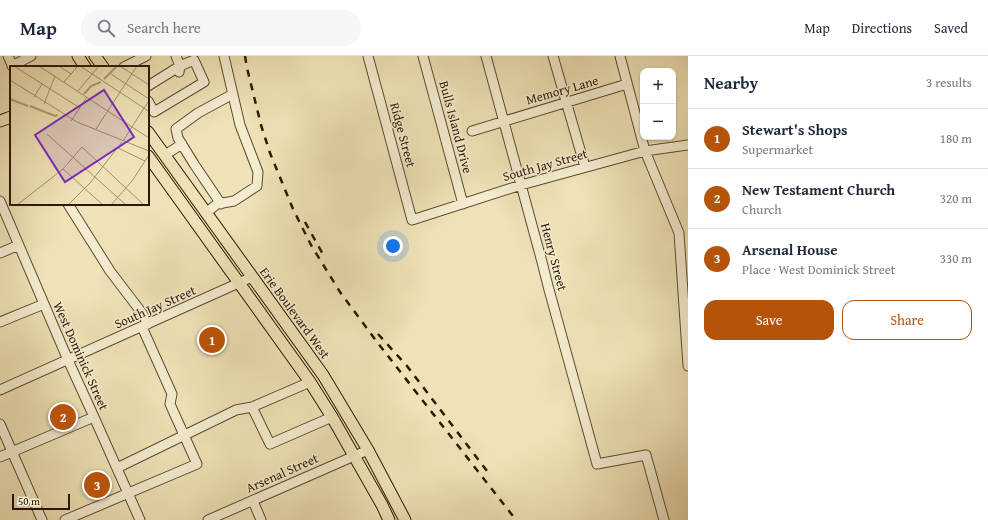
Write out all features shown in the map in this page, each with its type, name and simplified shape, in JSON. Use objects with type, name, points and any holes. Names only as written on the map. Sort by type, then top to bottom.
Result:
[{"type":"main road","points":[[78,56],[84,66]]},
{"type":"main road","points":[[95,56],[102,66]]},
{"type":"main road","points":[[0,122],[10,117]]},
{"type":"main road","name":"Erie Boulevard West","points":[[149,133],[323,375],[368,450],[405,520]]},
{"type":"main road","points":[[149,157],[310,382],[332,417],[389,520]]},
{"type":"street","points":[[8,56],[12,66]]},
{"type":"street","points":[[14,66],[32,56]]},
{"type":"street","points":[[126,66],[146,56]]},
{"type":"street","points":[[176,56],[180,66]]},
{"type":"street","points":[[206,213],[217,204],[234,201],[256,186],[258,172],[240,125],[224,56]]},
{"type":"street","name":"Ridge Street","points":[[368,56],[412,220]]},
{"type":"street","name":"Bulls Island Drive","points":[[423,56],[463,204]]},
{"type":"street","name":"Henry Street","points":[[486,56],[596,464],[646,454],[664,520]]},
{"type":"street","points":[[553,56],[584,167]]},
{"type":"street","points":[[620,56],[646,151],[679,233],[688,366]]},
{"type":"street","points":[[151,114],[204,82],[194,60],[180,66],[152,84]]},
{"type":"street","name":"Memory Lane","points":[[472,131],[627,84]]},
{"type":"street","points":[[221,204],[178,138],[176,129],[198,113],[233,94]]},
{"type":"street","points":[[165,155],[182,144]]},
{"type":"street","name":"South Jay Street","points":[[412,220],[521,185],[584,167],[646,151],[688,146]]},
{"type":"street","name":"West Dominick Street","points":[[0,201],[68,360],[140,520]]},
{"type":"street","points":[[65,520],[196,464],[170,404],[172,394],[145,326],[142,313],[110,271],[69,205]]},
{"type":"street","points":[[0,254],[19,245]]},
{"type":"street","name":"South Jay Street","points":[[0,390],[252,277]]},
{"type":"street","points":[[0,322],[44,304]]},
{"type":"street","points":[[117,468],[236,410],[252,407],[310,382]]},
{"type":"street","points":[[252,407],[270,444],[332,417]]},
{"type":"street","points":[[0,457],[94,417]]},
{"type":"street","points":[[0,424],[42,520]]},
{"type":"street","name":"Arsenal Street","points":[[208,520],[368,450]]},
{"type":"street","points":[[253,501],[262,520]]},
{"type":"railway","points":[[245,56],[261,125],[270,153],[293,209],[311,245],[340,292],[377,342],[516,520]]},
{"type":"railway","points":[[305,222],[325,258]]},
{"type":"railway","points":[[378,334],[407,366],[487,471]]},
{"type":"place","name":"Stewart's Shops","points":[[212,340]]},
{"type":"place","name":"New Testament Church","points":[[63,417]]},
{"type":"place","name":"Arsenal House","points":[[97,485]]}]
